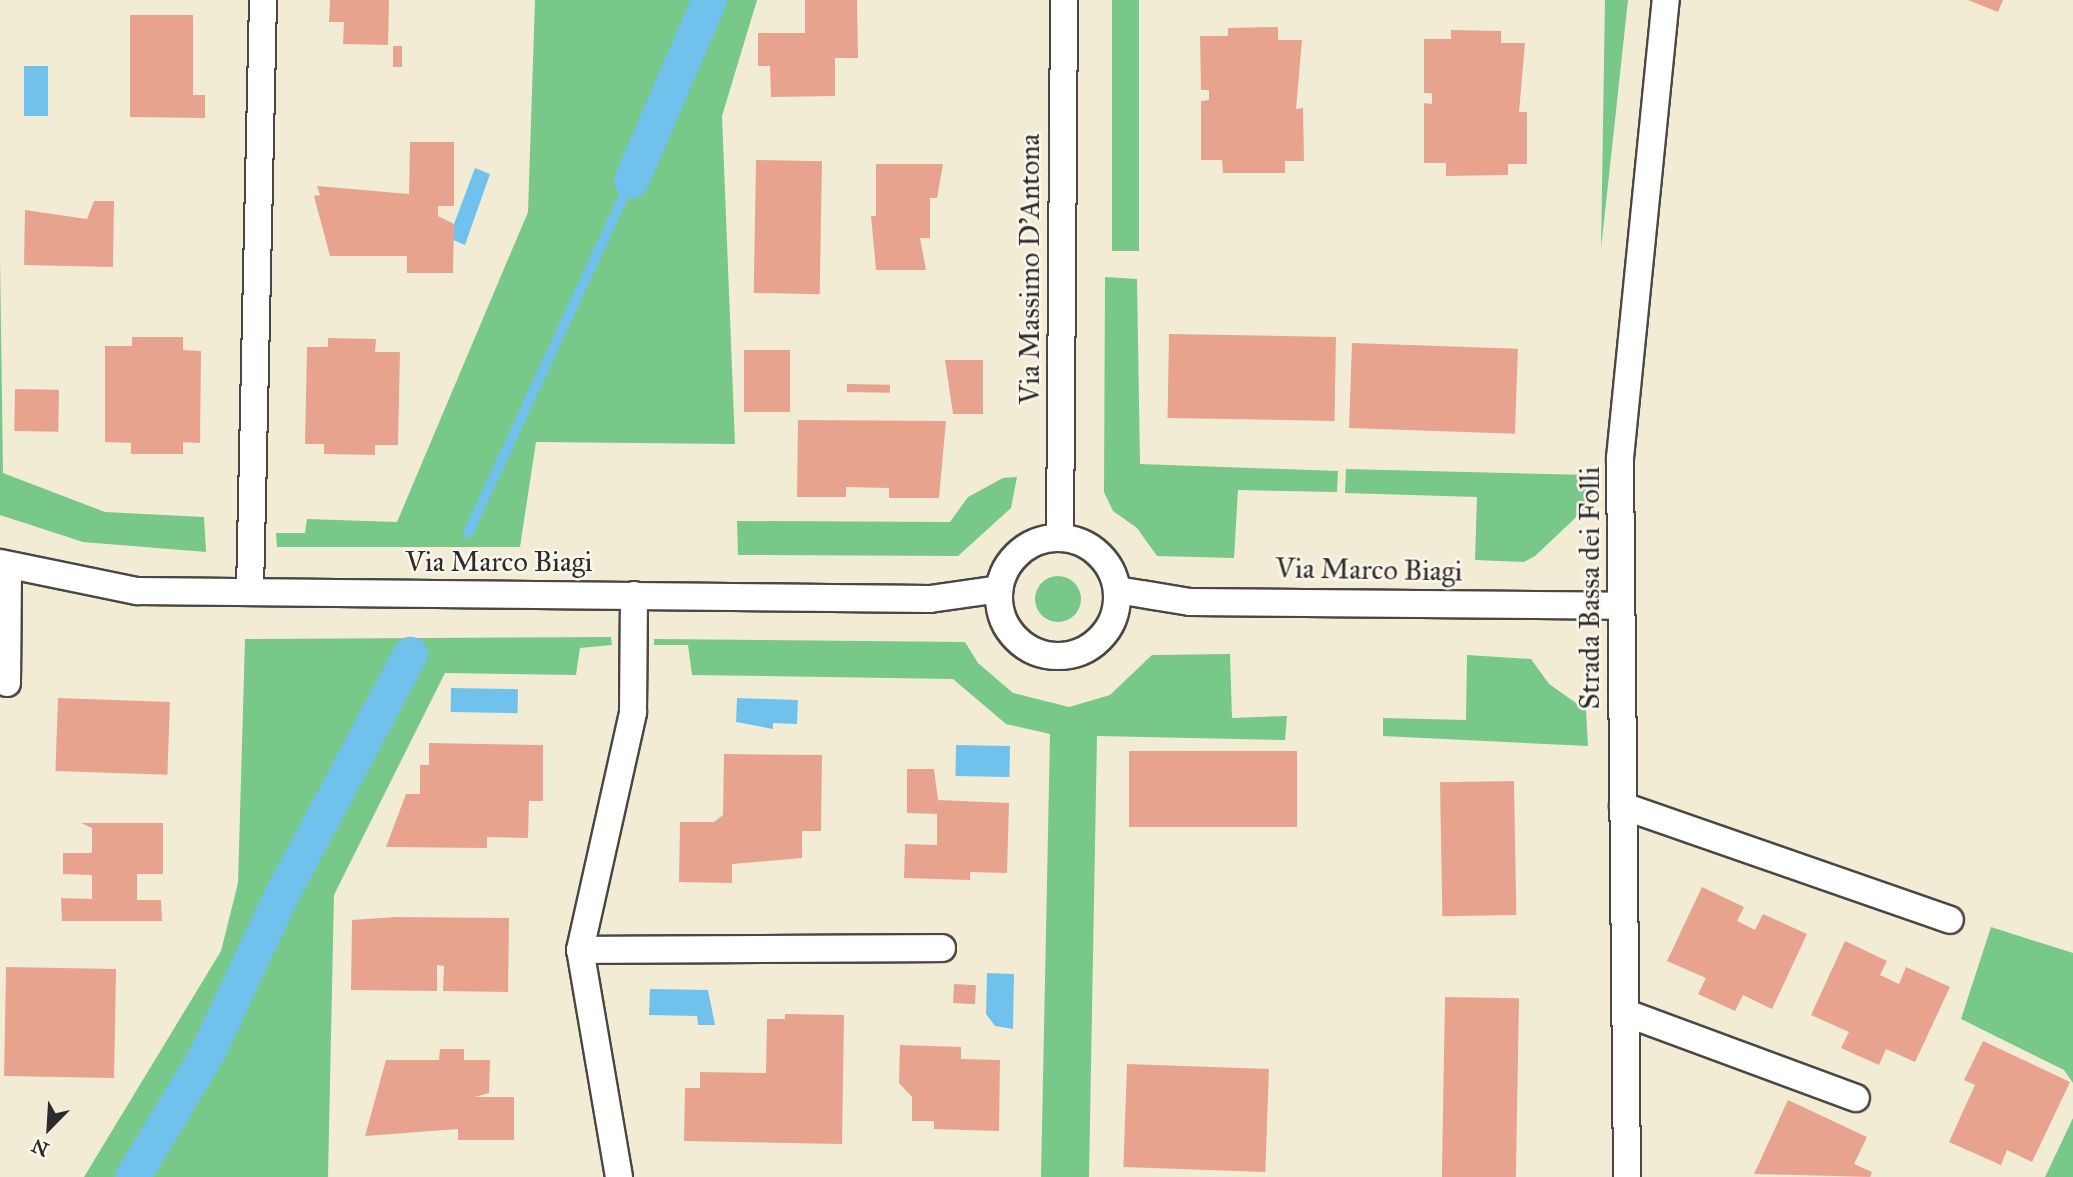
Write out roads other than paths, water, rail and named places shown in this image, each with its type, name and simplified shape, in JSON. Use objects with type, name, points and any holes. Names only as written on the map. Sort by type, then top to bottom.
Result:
[{"type":"street","points":[[250,591],[263,0]]},
{"type":"street","name":"Via Massimo D'Antona","points":[[1060,538],[1064,0]]},
{"type":"street","name":"Strada Bassa dei Folli","points":[[1627,1177],[1620,458],[1666,0]]},
{"type":"street","points":[[1060,538],[1092,548],[1117,590],[1111,625],[1100,639],[1086,650],[1050,656],[1024,645],[1005,625],[999,589],[1020,552],[1060,538]]},
{"type":"street","points":[[4,565],[7,683]]},
{"type":"street","name":"Via Marco Biagi","points":[[4,565],[137,591],[930,599],[999,589]]},
{"type":"street","name":"Via Marco Biagi","points":[[1117,590],[1190,602],[1621,606]]},
{"type":"street","points":[[619,1177],[580,950],[634,712],[634,595]]},
{"type":"street","points":[[1623,806],[1950,920]]},
{"type":"street","points":[[580,950],[942,948]]},
{"type":"street","points":[[1626,1013],[1856,1098]]},
{"type":"water","points":[[24,66],[48,66],[48,116],[24,116]]},
{"type":"water","points":[[475,168],[490,174],[465,245],[453,240],[454,224]]},
{"type":"water","points":[[451,688],[518,689],[518,713],[451,712]]},
{"type":"water","points":[[737,698],[798,700],[797,724],[773,723],[773,729],[736,722]]},
{"type":"water","points":[[956,745],[1010,746],[1009,777],[955,776]]},
{"type":"water","points":[[987,973],[1014,974],[1013,1029],[995,1026],[986,1014]]},
{"type":"water","points":[[650,989],[708,990],[715,1025],[698,1025],[697,1016],[649,1015]]},
{"type":"waterway","points":[[631,180],[709,0]]},
{"type":"waterway","points":[[468,533],[631,180]]},
{"type":"waterway","points":[[132,1177],[207,1053],[279,899],[410,654]]}]
